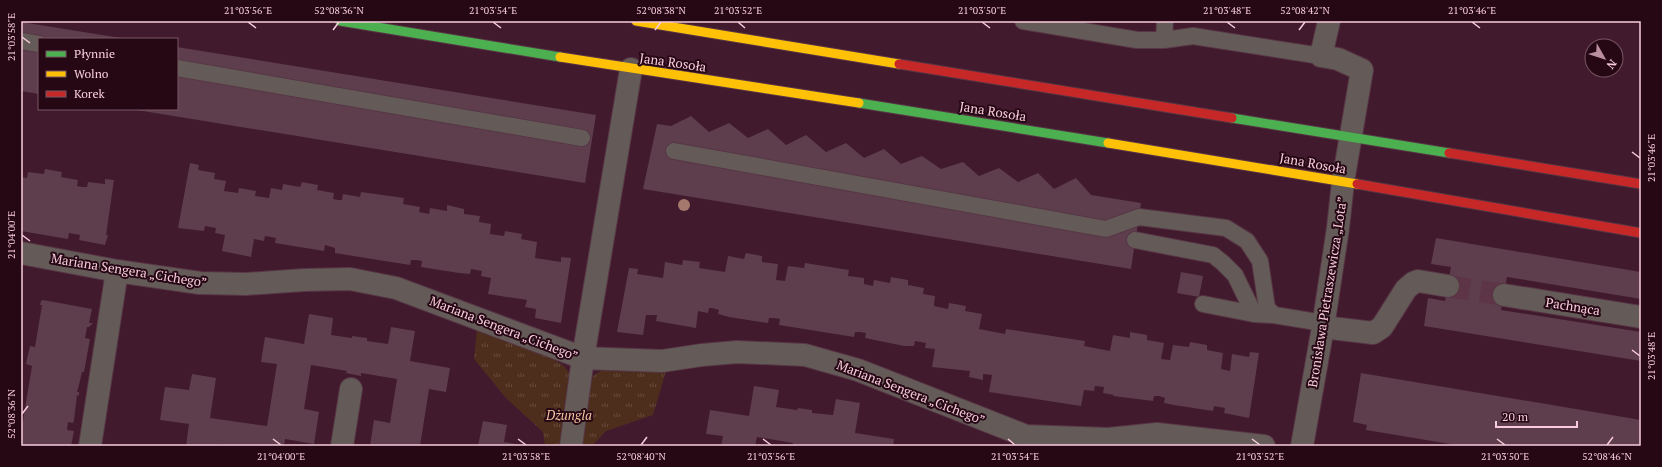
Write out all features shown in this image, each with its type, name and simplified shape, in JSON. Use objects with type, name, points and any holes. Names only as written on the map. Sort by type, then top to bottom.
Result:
[{"type":"street","name":"Jana Rosoła","points":[[340,21],[630,69],[846,101],[1248,165],[1641,234]]},
{"type":"street","points":[[636,21],[695,26],[1351,138],[1641,184]]},
{"type":"street","points":[[1321,56],[1329,21]]},
{"type":"street","name":"Bronisława Pietraszewicza „Lota”","points":[[1302,446],[1323,325],[1338,228],[1343,182],[1362,70],[1338,59],[1321,56]]},
{"type":"street","points":[[571,446],[583,358],[630,69]]},
{"type":"street","name":"Mariana Sengera „Cichego”","points":[[21,253],[117,271],[200,283],[246,284],[304,280],[350,279],[396,288],[583,358],[662,361],[702,355],[738,352],[806,355],[858,370],[1025,441],[1108,439],[1157,434],[1264,446]]},
{"type":"street","points":[[90,446],[117,271]]},
{"type":"street","points":[[1323,325],[1341,330],[1373,332],[1382,327],[1406,289],[1413,283],[1418,281],[1448,286]]},
{"type":"street","name":"Pachnąca","points":[[1504,295],[1641,317]]},
{"type":"street","points":[[342,446],[351,389]]},
{"type":"lane","points":[[1023,21],[1137,40],[1164,40],[1193,36],[1321,56]]},
{"type":"lane","points":[[1164,40],[1165,21]]},
{"type":"lane","points":[[21,41],[38,44]]},
{"type":"lane","points":[[178,68],[582,138]]},
{"type":"lane","points":[[674,151],[1106,229],[1139,217],[1226,228],[1247,241],[1260,261],[1267,308],[1274,315]]},
{"type":"lane","points":[[1135,240],[1213,255],[1235,275],[1254,314]]},
{"type":"lane","points":[[1235,275],[1260,261]]},
{"type":"lane","points":[[1203,304],[1254,314],[1274,315],[1323,325]]},
{"type":"green space","name":"Dżungla","points":[[477,329],[553,359],[564,366],[570,374],[590,386],[593,376],[606,368],[666,371],[653,415],[606,431],[592,446],[545,446],[543,432],[506,398],[474,359]]},
{"type":"building","points":[[21,22],[121,38],[38,38],[38,94],[21,91]]},
{"type":"building","points":[[178,47],[596,115],[585,183],[137,110],[178,110]]},
{"type":"building","points":[[691,116],[709,132],[729,123],[748,138],[768,129],[786,145],[806,135],[826,152],[846,143],[864,158],[884,149],[901,164],[922,156],[941,169],[963,162],[979,176],[999,168],[1018,182],[1038,173],[1054,189],[1076,178],[1091,195],[1141,203],[1131,269],[643,189],[657,124],[671,126]]},
{"type":"building","points":[[190,163],[199,165],[198,170],[215,173],[214,179],[226,181],[224,191],[238,193],[239,188],[256,191],[255,196],[269,198],[271,188],[282,190],[283,184],[300,187],[302,182],[318,185],[317,190],[334,193],[333,199],[338,200],[342,200],[343,194],[360,197],[361,192],[404,198],[403,204],[420,207],[419,212],[429,214],[430,208],[447,211],[447,205],[464,209],[464,214],[480,216],[479,222],[491,224],[490,234],[504,236],[505,231],[522,234],[521,239],[537,242],[535,258],[561,262],[561,257],[571,258],[561,323],[535,318],[536,309],[525,307],[527,300],[488,294],[491,278],[481,276],[482,271],[471,269],[470,274],[421,267],[422,261],[411,260],[410,265],[372,259],[335,253],[335,248],[325,245],[324,251],[275,243],[276,238],[265,236],[264,241],[254,239],[251,257],[222,251],[225,235],[215,233],[216,228],[205,226],[204,231],[178,228]]},
{"type":"building","points":[[45,169],[62,172],[61,177],[78,180],[77,186],[82,187],[87,187],[88,182],[105,184],[105,179],[114,180],[106,235],[108,235],[105,245],[79,240],[80,235],[69,233],[68,239],[21,231],[21,177],[27,178],[28,172],[44,174]]},
{"type":"building","points":[[1436,238],[1641,272],[1641,299],[1507,277],[1501,310],[1641,332],[1641,361],[1424,326],[1428,298],[1445,301],[1451,267],[1431,264]]},
{"type":"building","points":[[746,253],[762,256],[762,262],[778,264],[776,280],[785,281],[788,266],[804,268],[805,263],[849,270],[848,276],[864,278],[864,284],[873,286],[874,280],[890,283],[891,277],[908,280],[908,285],[924,288],[923,294],[935,296],[934,306],[948,309],[949,303],[966,306],[965,311],[982,314],[979,329],[1005,334],[1006,329],[1085,341],[1084,346],[1110,351],[1113,335],[1130,338],[1130,332],[1147,335],[1147,340],[1164,343],[1161,359],[1170,360],[1173,345],[1189,347],[1190,342],[1207,345],[1207,350],[1223,353],[1221,369],[1230,371],[1232,354],[1249,357],[1250,352],[1259,353],[1249,418],[1224,413],[1225,408],[1214,406],[1213,411],[1164,403],[1165,398],[1159,396],[1154,396],[1153,401],[1113,396],[1114,395],[1103,393],[1104,387],[1095,386],[1094,391],[1084,390],[1081,406],[989,392],[992,375],[983,374],[983,380],[969,377],[970,371],[932,367],[935,349],[925,348],[926,343],[915,341],[914,346],[904,346],[865,338],[866,333],[860,332],[855,332],[854,337],[779,325],[780,319],[774,318],[769,318],[768,323],[729,317],[718,314],[719,310],[712,308],[709,308],[708,313],[698,311],[696,328],[656,321],[657,315],[646,315],[643,335],[617,332],[629,268],[638,269],[637,274],[663,278],[665,262],[682,265],[683,260],[700,262],[699,268],[725,272],[728,256],[744,259]]},
{"type":"building","points":[[1181,272],[1203,276],[1199,297],[1177,293]]},
{"type":"building","points":[[43,300],[92,309],[89,323],[93,323],[87,327],[85,338],[90,339],[84,372],[82,372],[77,392],[79,392],[79,396],[77,395],[74,420],[73,423],[68,422],[67,430],[74,431],[71,446],[21,446],[21,433],[32,366],[26,364],[30,346],[35,347],[42,305],[40,305],[41,301]]},
{"type":"building","points":[[309,314],[333,318],[331,335],[352,338],[352,336],[367,338],[367,341],[388,344],[391,327],[415,331],[410,361],[450,368],[446,392],[429,389],[420,446],[370,446],[374,420],[390,423],[397,379],[361,373],[361,376],[346,373],[347,371],[311,365],[304,409],[319,412],[314,444],[285,439],[284,446],[234,446],[219,444],[219,446],[186,446],[189,424],[160,420],[165,387],[189,390],[192,374],[216,378],[210,418],[267,426],[277,364],[261,362],[265,337],[304,344]]},
{"type":"building","points":[[1361,373],[1641,420],[1641,446],[1462,446],[1366,430],[1367,425],[1353,422]]},
{"type":"building","points":[[754,386],[779,390],[776,407],[797,410],[798,408],[812,410],[812,413],[833,415],[836,399],[860,403],[855,433],[894,439],[893,446],[792,446],[793,443],[757,437],[755,446],[721,446],[723,436],[706,434],[710,410],[749,416]]},
{"type":"building","points":[[483,421],[507,425],[504,442],[527,446],[478,446]]},
{"type":"tunnel","points":[[1448,286],[1504,295]]},
{"type":"traffic: fast","points":[[340,21],[560,57]]},
{"type":"traffic: fast","points":[[859,103],[1108,143]]},
{"type":"traffic: fast","points":[[1232,118],[1449,153]]},
{"type":"traffic: slow","points":[[636,21],[899,64]]},
{"type":"traffic: slow","points":[[560,57],[859,103]]},
{"type":"traffic: slow","points":[[1108,143],[1357,184]]},
{"type":"traffic: jam","points":[[899,64],[1232,118]]},
{"type":"traffic: jam","points":[[1449,153],[1641,184]]},
{"type":"traffic: jam","points":[[1357,184],[1641,233]]}]
